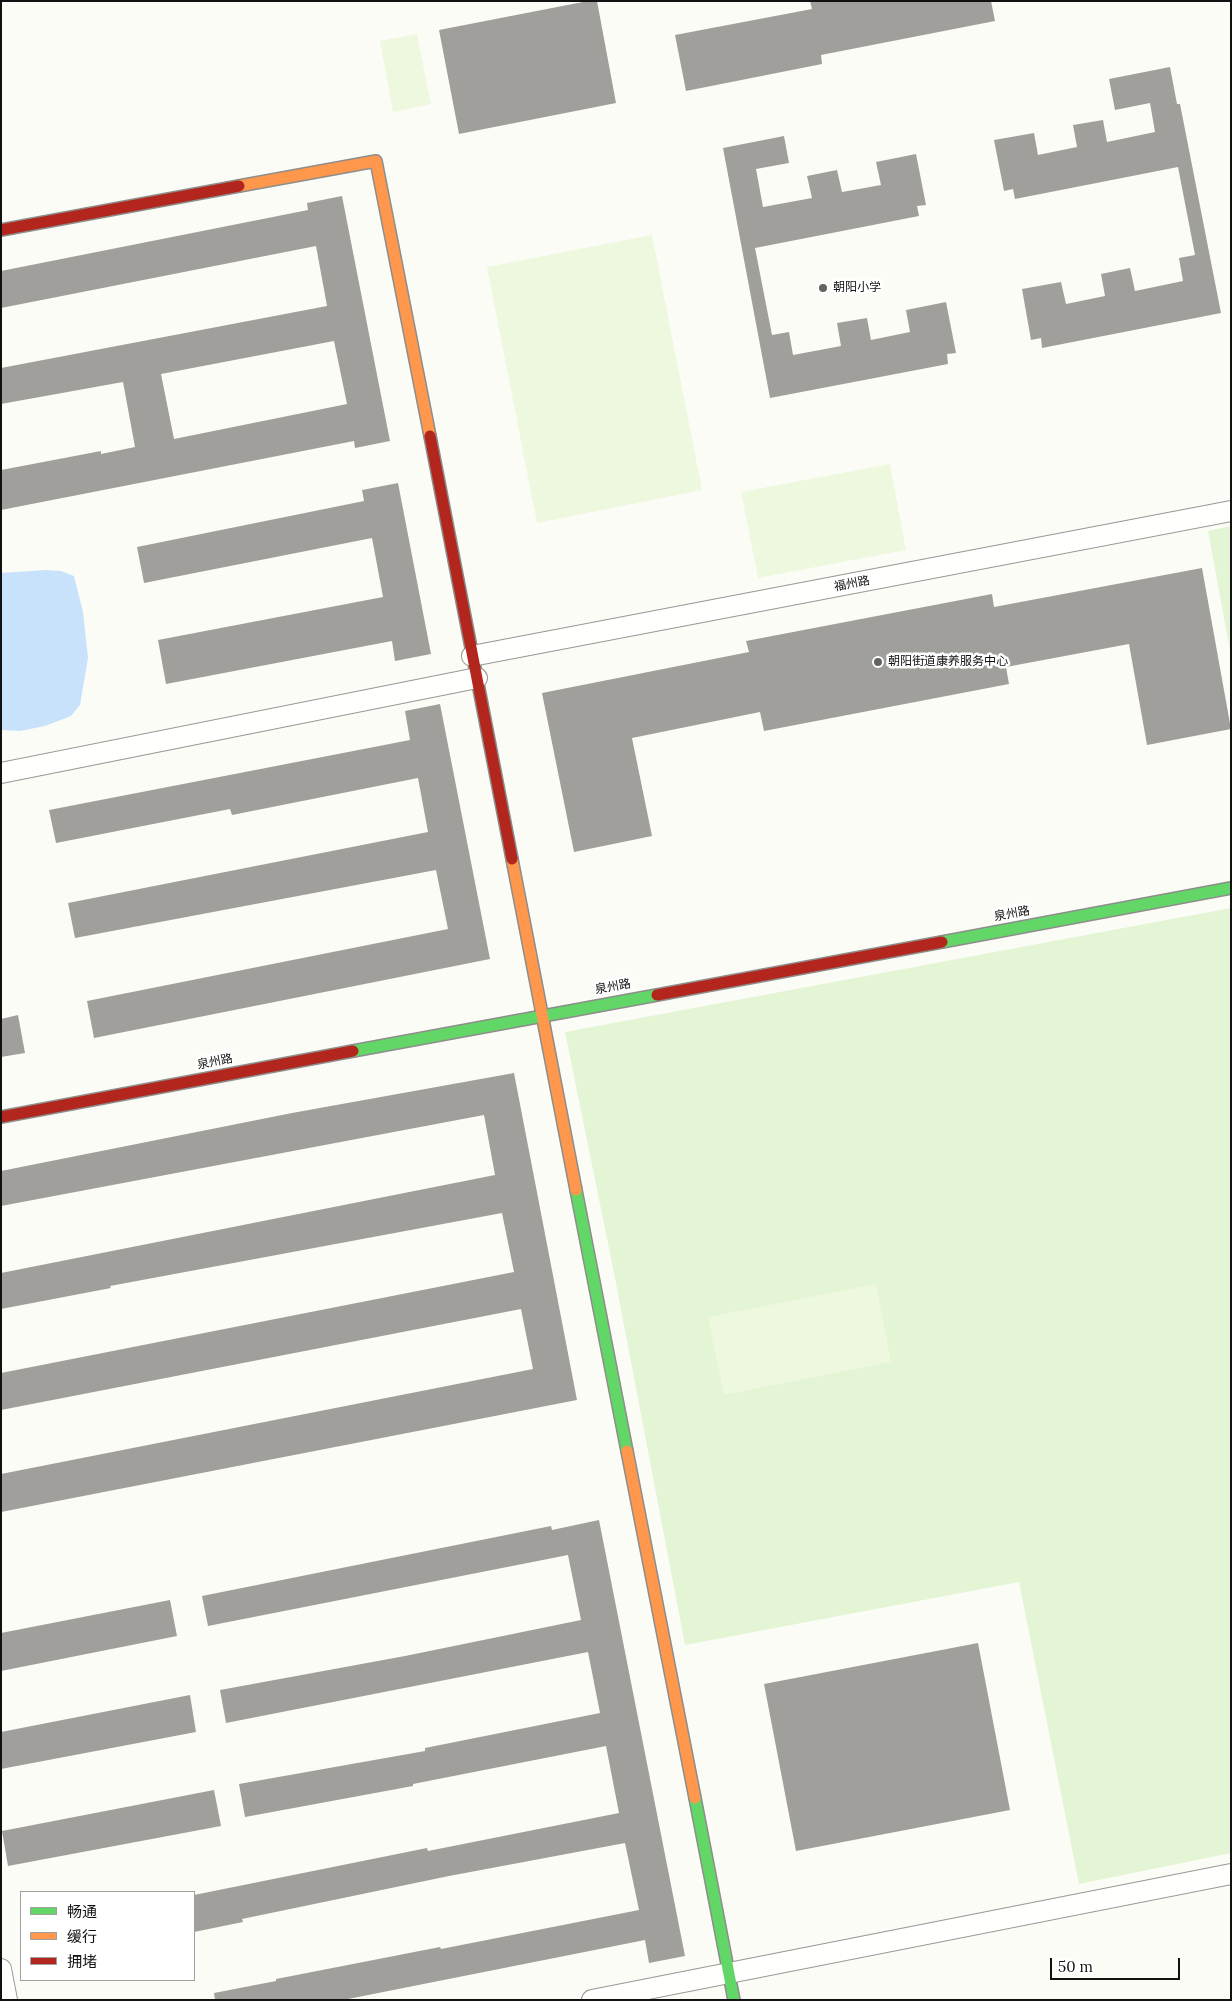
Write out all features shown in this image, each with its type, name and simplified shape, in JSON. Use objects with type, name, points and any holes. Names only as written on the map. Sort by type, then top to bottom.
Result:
[{"type":"street","points":[[1,230],[376,161],[734,2000]]},
{"type":"street","name":"福州路","points":[[472,656],[1231,511]]},
{"type":"street","points":[[1,773],[477,678]]},
{"type":"street","name":"泉州路","points":[[1,1117],[542,1014],[1231,888]]},
{"type":"street","points":[[592,2000],[1231,1874]]},
{"type":"street","points":[[1,1969],[7,2000]]},
{"type":"green space","points":[[417,34],[431,104],[393,112],[380,41]]},
{"type":"green space","points":[[652,235],[702,490],[537,523],[487,267]]},
{"type":"green space","points":[[890,464],[906,550],[758,578],[741,492]]},
{"type":"green space","points":[[1231,526],[1231,656],[1208,531]]},
{"type":"green space","points":[[1231,908],[1231,1853],[1079,1884],[1019,1582],[685,1645],[614,1273],[565,1032]]},
{"type":"green space","points":[[876,1284],[891,1362],[724,1395],[708,1317]]},
{"type":"water","points":[[61,571],[74,576],[83,612],[88,658],[80,705],[71,716],[45,726],[20,731],[1,730],[1,573]]},
{"type":"building","points":[[588,1],[597,1],[616,103],[459,134],[439,30]]},
{"type":"building","points":[[810,1],[991,1],[995,21],[821,55],[822,64],[686,91],[675,35],[812,9]]},
{"type":"building","points":[[1170,67],[1177,104],[1180,104],[1221,313],[1042,348],[1041,338],[1031,340],[1022,289],[1061,282],[1066,304],[1105,296],[1101,274],[1130,268],[1135,291],[1183,281],[1179,258],[1195,255],[1178,167],[1015,199],[1013,189],[1004,191],[994,140],[1034,133],[1038,155],[1077,147],[1073,125],[1103,120],[1107,142],[1155,132],[1150,103],[1115,110],[1109,79]]},
{"type":"building","points":[[784,136],[789,163],[756,169],[763,207],[812,198],[807,176],[837,170],[842,192],[881,185],[876,162],[916,154],[926,205],[917,206],[919,216],[755,248],[772,335],[789,332],[793,355],[841,346],[837,323],[867,318],[871,340],[910,332],[906,310],[946,302],[956,353],[947,354],[948,364],[770,398],[723,148]]},
{"type":"building","points":[[342,196],[390,441],[355,448],[354,441],[1,510],[1,470],[101,451],[101,454],[135,447],[123,382],[1,404],[1,368],[327,306],[316,246],[1,308],[1,271],[308,210],[307,203]],"holes":[[[334,341],[347,404],[174,439],[161,374]]]},
{"type":"building","points":[[398,483],[431,654],[395,661],[392,641],[166,684],[158,640],[383,597],[372,538],[144,583],[137,547],[364,501],[362,490]]},
{"type":"building","points":[[1202,568],[1231,729],[1147,745],[1129,644],[1006,667],[1009,684],[764,731],[760,712],[632,738],[652,836],[574,852],[542,693],[749,652],[746,641],[992,594],[994,607]]},
{"type":"building","points":[[440,704],[490,959],[94,1038],[87,1001],[448,929],[436,870],[75,938],[68,903],[428,832],[418,778],[232,815],[230,809],[56,843],[49,810],[410,740],[405,711]]},
{"type":"building","points":[[18,1015],[25,1053],[1,1057],[1,1019]]},
{"type":"building","points":[[514,1073],[577,1400],[1,1512],[1,1474],[533,1369],[521,1309],[1,1410],[1,1373],[514,1272],[502,1213],[110,1286],[111,1288],[1,1309],[1,1273],[495,1175],[484,1115],[1,1206],[1,1171],[292,1113]]},
{"type":"building","points":[[599,1520],[685,1956],[649,1963],[645,1940],[343,2000],[215,2000],[214,1993],[276,1981],[276,1979],[639,1910],[625,1843],[449,1876],[242,1919],[243,1922],[195,1932],[195,1895],[427,1848],[428,1851],[619,1813],[606,1746],[413,1784],[413,1786],[245,1817],[239,1784],[425,1751],[425,1748],[600,1713],[588,1652],[226,1723],[220,1690],[405,1656],[581,1620],[568,1555],[208,1626],[202,1596],[551,1526],[552,1530]]},
{"type":"building","points":[[170,1600],[177,1636],[1,1671],[1,1633]]},
{"type":"building","points":[[978,1643],[1010,1810],[796,1851],[764,1684]]},
{"type":"building","points":[[190,1695],[196,1732],[1,1769],[1,1732]]},
{"type":"building","points":[[214,1790],[221,1826],[8,1866],[2,1831]]},
{"type":"traffic: fast","points":[[942,942],[1231,888]]},
{"type":"traffic: fast","points":[[353,1051],[657,995]]},
{"type":"traffic: fast","points":[[576,1190],[627,1451]]},
{"type":"traffic: fast","points":[[695,1798],[734,2000]]},
{"type":"traffic: slow","points":[[239,186],[376,161],[430,436]]},
{"type":"traffic: slow","points":[[512,859],[576,1190]]},
{"type":"traffic: slow","points":[[627,1451],[695,1798]]},
{"type":"traffic: jam","points":[[1,230],[239,186]]},
{"type":"traffic: jam","points":[[430,436],[512,859]]},
{"type":"traffic: jam","points":[[657,995],[942,942]]},
{"type":"traffic: jam","points":[[1,1117],[353,1051]]},
{"type":"place","name":"朝阳小学","points":[[823,288]]},
{"type":"place","name":"朝阳街道康养服务中心","points":[[878,662]]}]
